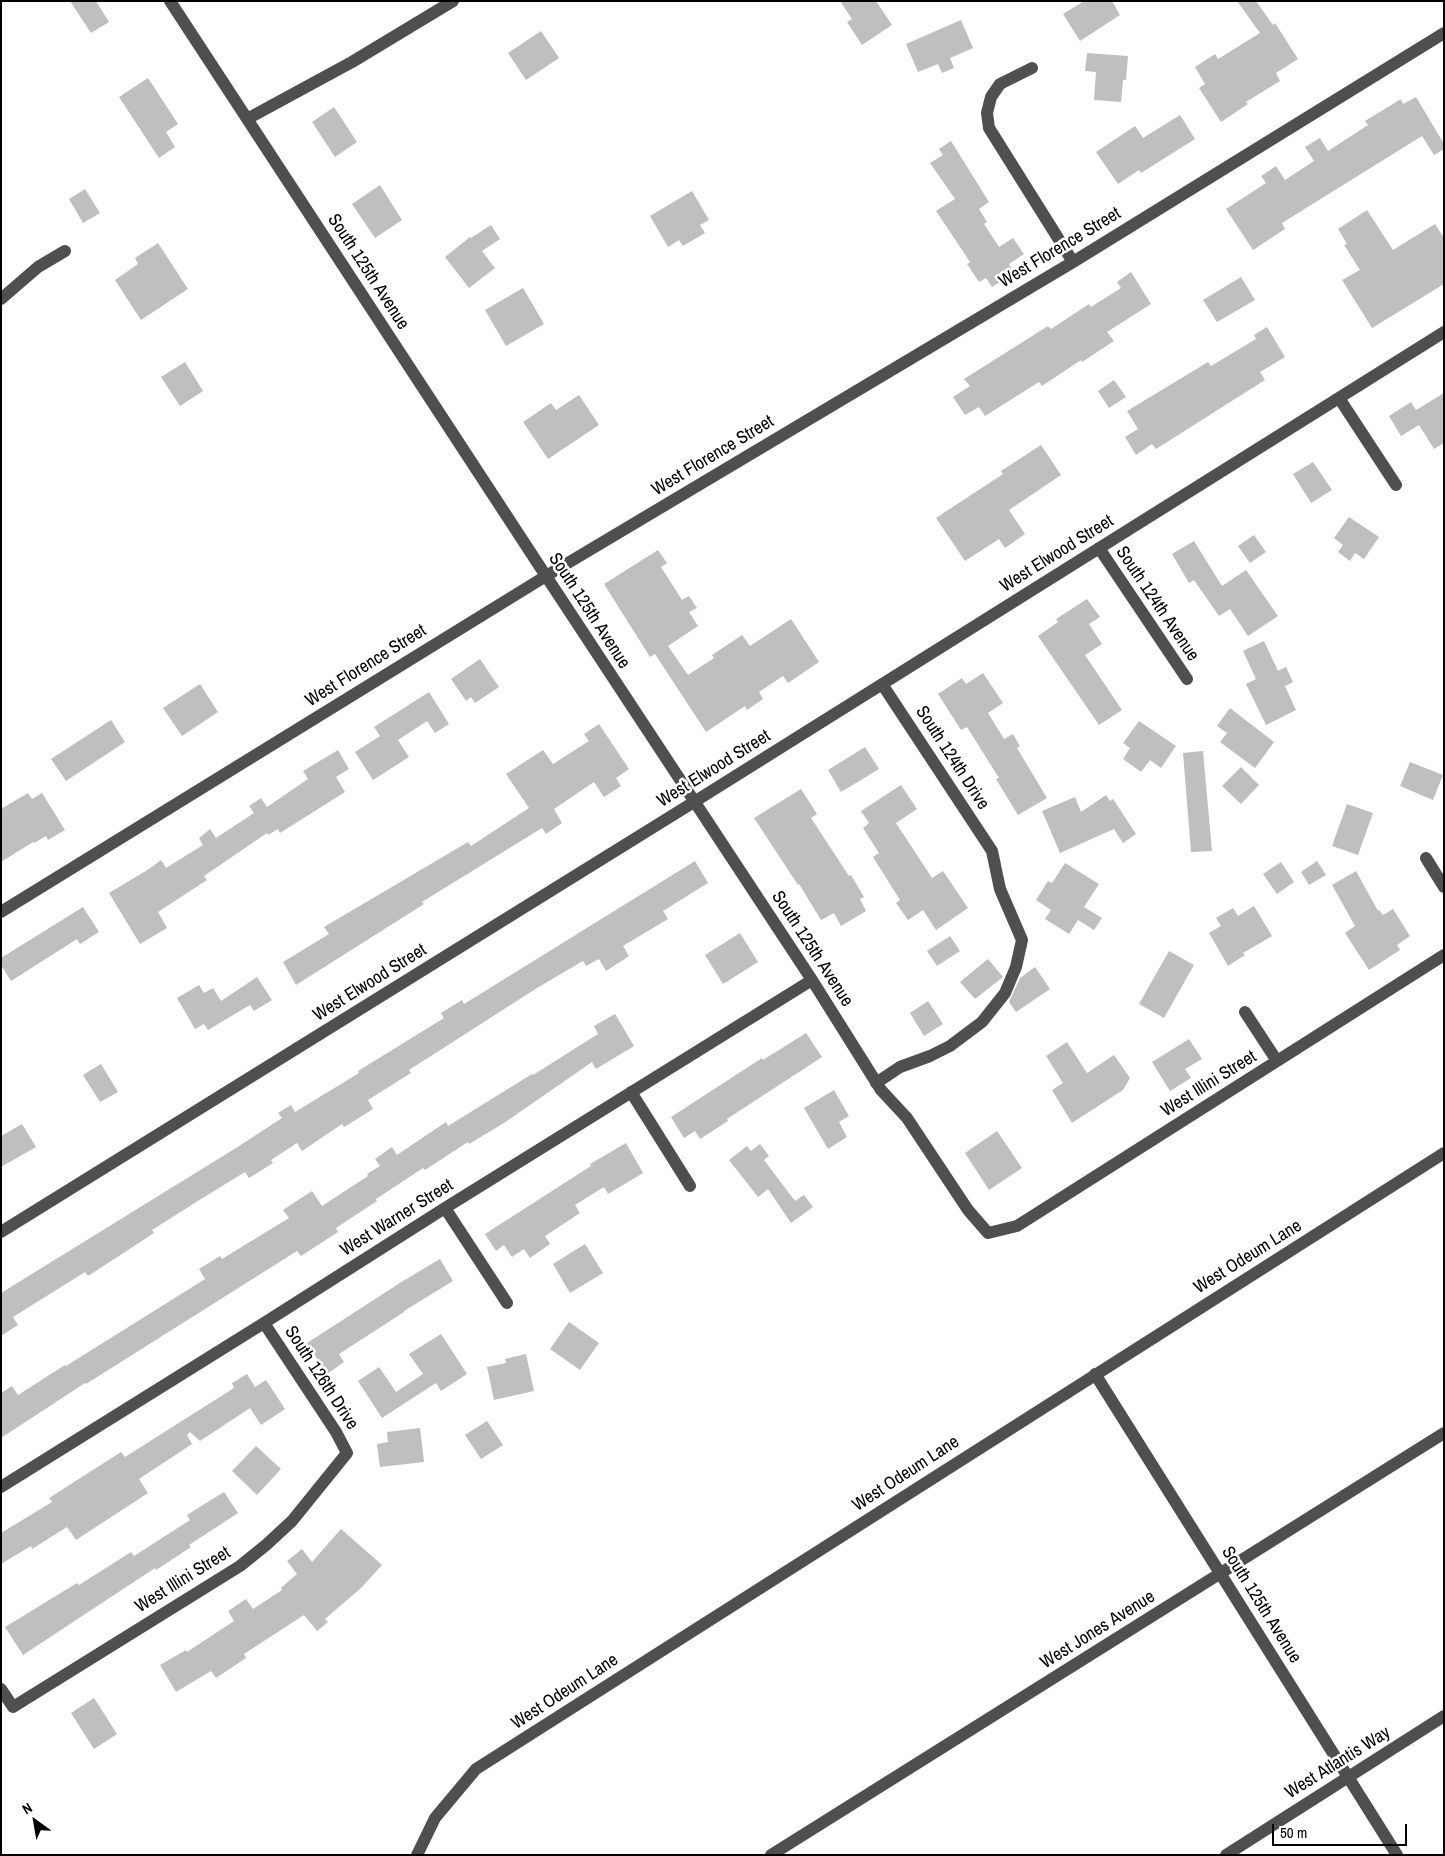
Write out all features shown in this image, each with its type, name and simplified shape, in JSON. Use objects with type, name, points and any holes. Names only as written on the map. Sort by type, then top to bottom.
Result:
[{"type":"street","name":"South 125th Avenue","points":[[170,1],[812,980],[876,1083],[907,1118],[968,1210],[988,1233]]},
{"type":"street","points":[[247,119],[352,62],[453,1]]},
{"type":"street","name":"West Florence Street","points":[[1,912],[546,576],[1072,262],[1444,32]]},
{"type":"street","points":[[1032,68],[1000,84],[992,97],[986,113],[990,128],[1072,262]]},
{"type":"street","points":[[1,299],[38,267],[65,252]]},
{"type":"street","name":"West Elwood Street","points":[[1,1232],[694,802],[1444,332]]},
{"type":"street","points":[[1339,398],[1396,485]]},
{"type":"street","name":"South 124th Avenue","points":[[1099,548],[1186,678]]},
{"type":"street","name":"South 124th Drive","points":[[876,1083],[900,1067],[950,1046],[982,1022],[1005,993],[1016,967],[1022,940],[1000,889],[992,851],[882,684]]},
{"type":"street","points":[[1426,858],[1444,887]]},
{"type":"street","name":"West Illini Street","points":[[988,1233],[1017,1226],[1444,955]]},
{"type":"street","name":"West Warner Street","points":[[1,1487],[812,980]]},
{"type":"street","points":[[1245,1012],[1277,1061]]},
{"type":"street","points":[[631,1092],[690,1186]]},
{"type":"street","name":"West Odeum Lane","points":[[417,1855],[435,1818],[476,1769],[1444,1153]]},
{"type":"street","points":[[445,1208],[507,1303]]},
{"type":"street","name":"South 126th Drive","points":[[264,1323],[336,1432],[347,1453]]},
{"type":"street","name":"South 125th Avenue","points":[[1095,1374],[1397,1855]]},
{"type":"street","name":"West Jones Avenue","points":[[771,1855],[1444,1433]]},
{"type":"street","name":"West Illini Street","points":[[1,1689],[13,1707],[240,1566],[292,1521],[347,1453]]},
{"type":"street","name":"West Atlantis Way","points":[[1226,1855],[1444,1716]]},
{"type":"building","points":[[70,1],[96,1],[109,22],[91,33]]},
{"type":"building","points":[[840,1],[876,1],[892,25],[862,45],[847,22],[852,19]]},
{"type":"building","points":[[1084,1],[1112,1],[1120,15],[1080,41],[1063,14]]},
{"type":"building","points":[[1237,1],[1256,1],[1273,25],[1275,23],[1298,59],[1276,73],[1280,81],[1246,102],[1248,104],[1221,122],[1199,88],[1205,84],[1195,67],[1215,54],[1218,59],[1260,33]]},
{"type":"building","points":[[961,20],[973,48],[950,58],[954,68],[942,73],[938,64],[918,72],[906,44]]},
{"type":"building","points":[[541,31],[559,58],[526,80],[508,53]]},
{"type":"building","points":[[1087,53],[1128,56],[1126,80],[1123,80],[1121,102],[1094,100],[1096,72],[1085,71]]},
{"type":"building","points":[[148,78],[178,124],[166,132],[175,147],[159,158],[119,97]]},
{"type":"building","points":[[1416,97],[1444,144],[1444,149],[1434,155],[1422,136],[1282,223],[1285,229],[1253,250],[1226,209],[1266,183],[1261,176],[1276,166],[1285,180],[1314,161],[1305,147],[1320,138],[1328,151],[1368,125],[1365,121],[1401,99],[1403,104]]},
{"type":"building","points":[[334,107],[357,142],[335,157],[312,122]]},
{"type":"building","points":[[1180,115],[1195,139],[1141,173],[1139,170],[1118,184],[1096,152],[1135,126],[1143,138]]},
{"type":"building","points":[[951,141],[989,202],[979,209],[987,222],[984,224],[999,247],[1013,238],[1024,254],[1009,264],[1014,273],[992,287],[986,278],[979,282],[967,264],[970,262],[936,211],[955,199],[930,163],[943,155],[939,149]]},
{"type":"building","points":[[380,185],[402,220],[375,238],[352,204]]},
{"type":"building","points":[[85,189],[100,213],[83,223],[69,199]]},
{"type":"building","points":[[692,191],[709,220],[700,225],[705,233],[683,246],[679,240],[668,247],[650,216]]},
{"type":"building","points":[[1367,210],[1393,250],[1435,224],[1444,238],[1444,284],[1372,328],[1342,280],[1360,270],[1344,245],[1347,244],[1338,229]]},
{"type":"building","points":[[491,225],[500,239],[482,251],[495,268],[469,288],[445,257],[470,237]]},
{"type":"building","points":[[158,243],[188,289],[141,320],[115,280],[138,264],[135,258]]},
{"type":"building","points":[[1131,272],[1151,304],[1107,332],[1114,341],[1042,386],[1039,382],[985,416],[979,407],[965,415],[953,397],[970,386],[964,379],[1048,326],[1051,329],[1089,304],[1091,307],[1121,288],[1117,282]]},
{"type":"building","points":[[1241,277],[1255,300],[1217,322],[1203,300]]},
{"type":"building","points":[[523,288],[544,324],[506,346],[485,310]]},
{"type":"building","points":[[1267,327],[1285,357],[1260,372],[1265,380],[1156,449],[1152,444],[1136,455],[1125,437],[1138,429],[1127,411],[1208,362],[1211,366],[1256,339],[1254,335]]},
{"type":"building","points":[[185,362],[203,391],[180,406],[161,377]]},
{"type":"building","points":[[1114,380],[1126,397],[1109,408],[1098,391]]},
{"type":"building","points":[[1444,393],[1444,443],[1434,449],[1419,425],[1401,436],[1389,416],[1411,402],[1416,410]]},
{"type":"building","points":[[579,395],[599,425],[548,459],[523,422],[551,403],[556,410]]},
{"type":"building","points":[[1041,445],[1061,475],[1009,510],[1025,534],[1005,548],[999,539],[965,561],[936,518],[1003,474],[1001,471]]},
{"type":"building","points":[[1313,462],[1332,490],[1311,503],[1293,474]]},
{"type":"building","points":[[1349,517],[1379,537],[1364,559],[1355,553],[1350,561],[1338,552],[1343,545],[1334,538]]},
{"type":"building","points":[[1254,535],[1266,552],[1250,563],[1238,546]]},
{"type":"building","points":[[1194,541],[1222,586],[1246,570],[1278,616],[1248,636],[1230,609],[1219,616],[1194,580],[1189,583],[1172,554]]},
{"type":"building","points":[[658,550],[667,563],[661,567],[682,600],[689,596],[697,608],[689,612],[698,626],[668,646],[688,675],[714,658],[712,655],[742,635],[750,646],[791,619],[819,662],[788,683],[783,676],[759,692],[763,699],[747,710],[745,706],[706,732],[655,654],[650,657],[604,584]]},
{"type":"building","points":[[1087,599],[1100,617],[1089,624],[1102,644],[1085,655],[1122,710],[1099,725],[1038,636],[1058,622],[1056,619]]},
{"type":"building","points":[[1264,641],[1278,671],[1286,667],[1293,682],[1285,686],[1296,710],[1266,725],[1246,684],[1256,679],[1243,651]]},
{"type":"building","points":[[480,659],[499,687],[475,703],[471,697],[466,701],[451,679]]},
{"type":"building","points":[[983,673],[1003,703],[988,713],[1004,739],[1013,734],[1020,746],[1017,748],[1047,798],[1018,815],[996,779],[999,778],[967,727],[961,730],[938,694],[962,678],[966,684]]},
{"type":"building","points":[[200,684],[218,712],[182,736],[163,708]]},
{"type":"building","points":[[429,692],[449,724],[435,733],[427,721],[398,740],[409,757],[373,780],[355,752],[380,736],[374,727]]},
{"type":"building","points":[[1230,708],[1274,742],[1255,768],[1220,742],[1227,733],[1217,726]]},
{"type":"building","points":[[111,720],[125,742],[66,781],[51,759]]},
{"type":"building","points":[[1139,721],[1176,746],[1161,768],[1150,760],[1141,772],[1123,759],[1130,748],[1123,743]]},
{"type":"building","points":[[599,724],[629,769],[616,778],[621,786],[604,797],[594,782],[554,809],[562,823],[546,834],[542,828],[422,902],[424,904],[296,985],[283,962],[329,934],[324,927],[468,842],[471,846],[529,808],[506,774],[543,750],[553,764],[589,741],[584,734]]},
{"type":"building","points":[[865,747],[879,769],[841,792],[828,770]]},
{"type":"building","points":[[338,750],[349,769],[336,777],[345,792],[280,833],[278,829],[268,835],[267,833],[204,876],[207,880],[158,912],[167,928],[140,944],[109,893],[161,860],[166,868],[203,845],[199,838],[210,829],[216,838],[254,813],[249,806],[261,798],[267,807],[308,779],[303,771]]},
{"type":"building","points":[[1203,751],[1212,851],[1191,852],[1183,753]]},
{"type":"building","points":[[1410,762],[1443,775],[1433,800],[1400,786]]},
{"type":"building","points":[[1241,767],[1259,785],[1241,804],[1222,786]]},
{"type":"building","points":[[901,785],[917,809],[896,823],[932,878],[943,871],[968,908],[936,930],[923,910],[908,920],[896,903],[900,900],[873,857],[879,853],[863,828],[869,823],[861,811]]},
{"type":"building","points":[[801,789],[817,814],[811,818],[864,897],[860,899],[866,911],[841,926],[834,913],[821,920],[754,818]]},
{"type":"building","points":[[28,793],[32,799],[42,793],[65,830],[48,840],[46,836],[33,842],[1,862],[1,809]]},
{"type":"building","points":[[1106,795],[1110,801],[1113,799],[1136,834],[1123,843],[1114,829],[1060,853],[1042,811],[1075,797],[1081,812]]},
{"type":"building","points":[[1347,804],[1373,813],[1358,855],[1332,846]]},
{"type":"building","points":[[695,861],[708,883],[663,911],[668,919],[623,946],[629,956],[606,971],[599,959],[586,966],[583,961],[537,988],[409,1070],[411,1073],[368,1100],[373,1109],[344,1127],[342,1124],[302,1151],[297,1143],[271,1160],[273,1163],[249,1178],[245,1172],[152,1230],[154,1233],[88,1276],[85,1272],[13,1317],[18,1325],[1,1336],[1,1293],[236,1148],[282,1118],[278,1113],[291,1105],[295,1112],[444,1018],[441,1013],[462,1000],[464,1004]]},
{"type":"building","points":[[1317,861],[1326,875],[1309,885],[1301,872]]},
{"type":"building","points":[[1281,862],[1294,882],[1277,894],[1263,874]]},
{"type":"building","points":[[1065,863],[1099,884],[1084,907],[1102,918],[1094,930],[1078,920],[1069,934],[1045,919],[1051,910],[1036,900],[1048,881],[1052,883]]},
{"type":"building","points":[[1356,871],[1378,911],[1383,915],[1393,909],[1410,936],[1397,945],[1400,950],[1369,970],[1345,933],[1355,926],[1332,885]]},
{"type":"building","points":[[1254,906],[1272,936],[1243,953],[1245,955],[1228,966],[1209,933],[1221,926],[1216,918],[1233,908],[1238,916]]},
{"type":"building","points":[[83,907],[99,932],[80,944],[77,939],[11,981],[1,965],[1,958]]},
{"type":"building","points":[[740,933],[758,962],[723,984],[705,955]]},
{"type":"building","points":[[950,936],[960,951],[937,966],[927,951]]},
{"type":"building","points":[[1169,951],[1194,965],[1164,1018],[1139,1004]]},
{"type":"building","points":[[988,959],[1003,977],[975,999],[960,982]]},
{"type":"building","points":[[1035,967],[1050,989],[1016,1012],[1009,1002],[1020,978]]},
{"type":"building","points":[[257,977],[272,1000],[254,1011],[250,1005],[208,1030],[204,1024],[195,1029],[177,998],[199,985],[204,993],[213,988],[221,1001]]},
{"type":"building","points":[[928,1001],[943,1024],[924,1036],[910,1013]]},
{"type":"building","points":[[615,1014],[634,1046],[596,1069],[592,1062],[504,1123],[469,1144],[468,1142],[425,1170],[423,1168],[376,1199],[377,1201],[336,1228],[338,1232],[301,1256],[297,1251],[85,1383],[1,1438],[1,1393],[12,1386],[18,1395],[66,1366],[205,1279],[199,1269],[220,1256],[222,1259],[289,1218],[283,1210],[312,1191],[322,1206],[380,1166],[375,1159],[392,1147],[397,1155],[446,1122],[448,1126],[598,1034],[594,1026]]},
{"type":"building","points":[[806,1033],[822,1057],[727,1119],[728,1121],[700,1139],[695,1131],[684,1138],[671,1117],[762,1058],[763,1060]]},
{"type":"building","points":[[1189,1039],[1202,1059],[1185,1069],[1191,1078],[1170,1091],[1152,1062]]},
{"type":"building","points":[[1067,1042],[1087,1073],[1114,1055],[1130,1078],[1123,1090],[1072,1123],[1052,1090],[1063,1083],[1046,1056]]},
{"type":"building","points":[[101,1064],[118,1092],[100,1102],[83,1075]]},
{"type":"building","points":[[834,1090],[849,1116],[839,1122],[847,1137],[828,1149],[804,1108]]},
{"type":"building","points":[[22,1124],[36,1147],[1,1167],[1,1136]]},
{"type":"building","points":[[997,1131],[1022,1168],[989,1190],[965,1153]]},
{"type":"building","points":[[626,1143],[643,1173],[608,1194],[604,1187],[575,1205],[580,1213],[545,1236],[550,1244],[530,1258],[524,1249],[512,1257],[504,1245],[496,1251],[485,1234],[591,1166],[590,1164]]},
{"type":"building","points":[[760,1144],[769,1156],[764,1160],[795,1201],[804,1195],[813,1207],[791,1223],[768,1189],[758,1197],[729,1160],[747,1146],[751,1151]]},
{"type":"building","points":[[585,1244],[603,1273],[570,1293],[553,1264]]},
{"type":"building","points":[[440,1259],[453,1281],[339,1354],[344,1362],[327,1374],[307,1343]]},
{"type":"building","points":[[569,1322],[599,1343],[580,1370],[550,1349]]},
{"type":"building","points":[[441,1334],[467,1374],[441,1391],[436,1383],[382,1418],[358,1381],[379,1367],[396,1392],[423,1374],[409,1354]]},
{"type":"building","points":[[526,1354],[534,1391],[494,1400],[487,1367],[506,1363],[505,1359]]},
{"type":"building","points":[[247,1374],[255,1387],[266,1380],[285,1409],[261,1425],[250,1408],[200,1441],[190,1432],[187,1435],[192,1444],[139,1479],[148,1493],[76,1540],[67,1527],[32,1549],[31,1546],[1,1564],[1,1533],[52,1502],[49,1498],[121,1452],[125,1457],[234,1388],[232,1383]]},
{"type":"building","points":[[487,1421],[503,1445],[481,1459],[465,1435]]},
{"type":"building","points":[[420,1428],[424,1462],[380,1467],[377,1444],[388,1442],[387,1432]]},
{"type":"building","points":[[256,1446],[281,1469],[257,1495],[232,1471]]},
{"type":"building","points":[[224,1492],[238,1513],[189,1545],[191,1547],[156,1570],[155,1568],[23,1655],[5,1627],[77,1583],[79,1585],[131,1552],[134,1556],[190,1520],[187,1515]]},
{"type":"building","points":[[341,1529],[382,1565],[361,1588],[325,1619],[328,1622],[317,1631],[304,1615],[244,1654],[246,1658],[216,1678],[211,1671],[176,1692],[160,1665],[186,1650],[187,1652],[234,1621],[228,1611],[246,1599],[253,1609],[282,1590],[281,1588],[297,1574],[287,1561],[302,1549],[312,1562]]},
{"type":"building","points":[[94,1698],[117,1734],[94,1749],[71,1713]]}]
